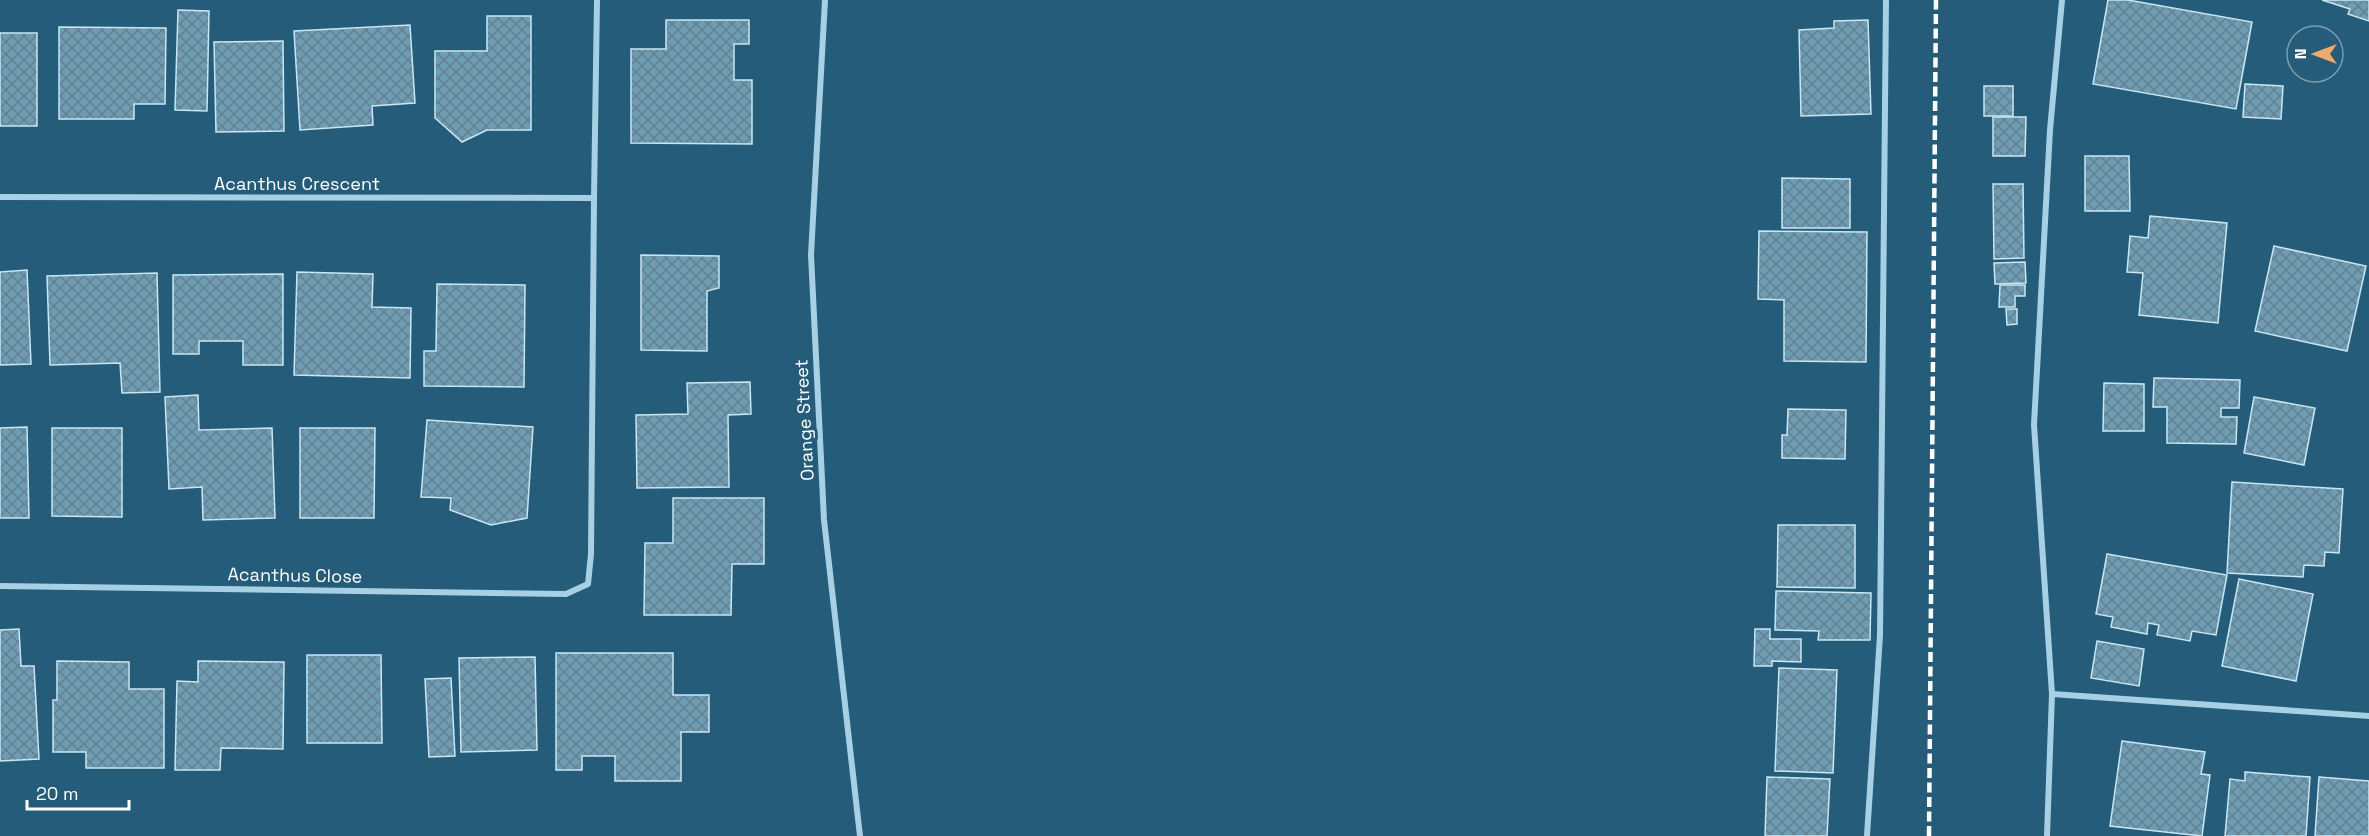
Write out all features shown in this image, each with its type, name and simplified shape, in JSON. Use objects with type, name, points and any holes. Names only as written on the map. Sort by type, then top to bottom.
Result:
[{"type":"street","points":[[594,198],[597,0]]},
{"type":"street","name":"Orange Street","points":[[825,0],[812,266],[824,520],[860,836]]},
{"type":"street","points":[[1867,836],[1880,635],[1886,0]]},
{"type":"street","points":[[2048,836],[2052,694],[2034,425],[2050,130],[2062,0]]},
{"type":"street","name":"Acanthus Crescent","points":[[0,197],[594,198]]},
{"type":"street","name":"Acanthus Close","points":[[0,586],[566,594],[588,584],[591,554],[594,198]]},
{"type":"street","points":[[2052,694],[2369,716]]},
{"type":"building","points":[[2108,0],[2128,0],[2252,22],[2236,109],[2093,84]]},
{"type":"building","points":[[2322,0],[2369,0],[2369,21],[2348,14],[2350,9]]},
{"type":"building","points":[[178,10],[209,11],[207,111],[175,110]]},
{"type":"building","points":[[487,16],[531,16],[531,130],[487,130],[462,142],[435,118],[435,51],[487,51]]},
{"type":"building","points":[[666,20],[749,20],[749,44],[734,44],[734,80],[752,80],[752,144],[631,143],[631,49],[666,49]]},
{"type":"building","points":[[1868,20],[1871,114],[1801,116],[1799,30],[1834,28],[1834,21]]},
{"type":"building","points":[[410,25],[415,103],[372,106],[373,125],[300,130],[294,31]]},
{"type":"building","points":[[59,27],[166,28],[165,104],[134,104],[134,119],[59,119]]},
{"type":"building","points":[[0,33],[37,33],[37,126],[0,126]]},
{"type":"building","points":[[283,41],[284,131],[216,132],[214,42]]},
{"type":"building","points":[[2245,84],[2283,86],[2281,119],[2243,117]]},
{"type":"building","points":[[1984,86],[2013,86],[2013,116],[1984,116]]},
{"type":"building","points":[[1993,117],[2026,117],[2025,156],[1993,156]]},
{"type":"building","points":[[2085,156],[2129,156],[2130,211],[2085,211]]},
{"type":"building","points":[[1782,178],[1850,179],[1850,228],[1782,228]]},
{"type":"building","points":[[1993,184],[2023,184],[2024,258],[1994,259]]},
{"type":"building","points":[[2150,216],[2227,223],[2218,323],[2139,315],[2143,273],[2127,272],[2130,236],[2148,238]]},
{"type":"building","points":[[1759,231],[1867,232],[1866,362],[1784,361],[1784,300],[1758,299]]},
{"type":"building","points":[[2274,246],[2366,266],[2347,351],[2255,331]]},
{"type":"building","points":[[641,255],[719,256],[719,288],[707,291],[707,351],[641,350]]},
{"type":"building","points":[[2025,262],[2026,283],[1995,284],[1994,263]]},
{"type":"building","points":[[27,270],[31,364],[0,365],[0,272]]},
{"type":"building","points":[[297,272],[373,274],[372,307],[411,308],[410,378],[294,375]]},
{"type":"building","points":[[157,273],[160,392],[122,393],[120,363],[50,365],[47,276]]},
{"type":"building","points":[[283,274],[283,365],[243,365],[243,341],[199,341],[199,354],[173,354],[173,275]]},
{"type":"building","points":[[437,284],[525,285],[524,387],[424,386],[424,351],[436,351]]},
{"type":"building","points":[[2000,285],[2025,285],[2025,296],[2015,296],[2015,307],[1999,307]]},
{"type":"building","points":[[2006,309],[2017,309],[2017,324],[2007,325]]},
{"type":"building","points":[[2154,378],[2240,380],[2239,408],[2221,408],[2221,417],[2237,417],[2236,444],[2167,443],[2167,407],[2153,407]]},
{"type":"building","points":[[750,382],[751,414],[728,415],[729,487],[637,488],[636,415],[688,414],[687,383]]},
{"type":"building","points":[[2104,383],[2144,384],[2144,431],[2103,431]]},
{"type":"building","points":[[198,395],[199,430],[272,428],[275,518],[203,520],[202,487],[169,489],[165,397]]},
{"type":"building","points":[[2254,397],[2315,408],[2304,465],[2244,453]]},
{"type":"building","points":[[1788,409],[1846,410],[1845,459],[1782,458],[1782,435],[1787,435]]},
{"type":"building","points":[[427,420],[533,427],[527,518],[491,525],[450,510],[451,498],[421,497]]},
{"type":"building","points":[[27,427],[29,518],[0,518],[0,428]]},
{"type":"building","points":[[52,428],[122,428],[122,517],[52,516]]},
{"type":"building","points":[[300,428],[375,428],[374,518],[300,518]]},
{"type":"building","points":[[2232,482],[2343,489],[2339,553],[2325,552],[2324,566],[2304,565],[2303,577],[2227,573]]},
{"type":"building","points":[[673,498],[764,498],[764,564],[732,564],[731,615],[644,615],[645,543],[673,543]]},
{"type":"building","points":[[1778,525],[1855,525],[1855,588],[1777,587]]},
{"type":"building","points":[[2107,554],[2227,575],[2216,635],[2192,631],[2190,641],[2157,635],[2159,625],[2148,623],[2147,634],[2111,627],[2113,617],[2096,614]]},
{"type":"building","points":[[2239,579],[2313,594],[2296,681],[2222,666]]},
{"type":"building","points":[[1776,591],[1871,593],[1870,640],[1818,640],[1819,631],[1775,630]]},
{"type":"building","points":[[19,629],[21,666],[34,666],[39,759],[0,761],[0,630]]},
{"type":"building","points":[[1755,629],[1770,629],[1770,639],[1801,639],[1801,662],[1772,661],[1772,666],[1754,666]]},
{"type":"building","points":[[2097,641],[2144,649],[2139,686],[2091,678]]},
{"type":"building","points":[[556,653],[673,653],[673,695],[709,695],[709,732],[681,732],[681,781],[615,781],[615,756],[582,756],[582,770],[556,770]]},
{"type":"building","points":[[307,655],[381,655],[382,743],[307,743]]},
{"type":"building","points":[[535,657],[537,750],[461,752],[459,658]]},
{"type":"building","points":[[57,661],[129,662],[129,689],[164,689],[164,768],[86,768],[86,752],[53,752],[53,700],[57,700]]},
{"type":"building","points":[[198,661],[284,662],[283,749],[221,748],[220,770],[175,770],[177,681],[198,682]]},
{"type":"building","points":[[1779,668],[1837,670],[1833,773],[1775,771]]},
{"type":"building","points":[[451,678],[455,756],[429,757],[425,679]]},
{"type":"building","points":[[2122,741],[2205,752],[2201,774],[2210,775],[2202,836],[2110,826]]},
{"type":"building","points":[[2245,772],[2310,777],[2306,836],[2225,836],[2230,779],[2245,781]]},
{"type":"building","points":[[1767,777],[1830,779],[1827,836],[1765,836]]},
{"type":"building","points":[[2319,777],[2369,781],[2369,836],[2315,836]]},
{"type":"railway","points":[[1929,836],[1936,0]]}]
